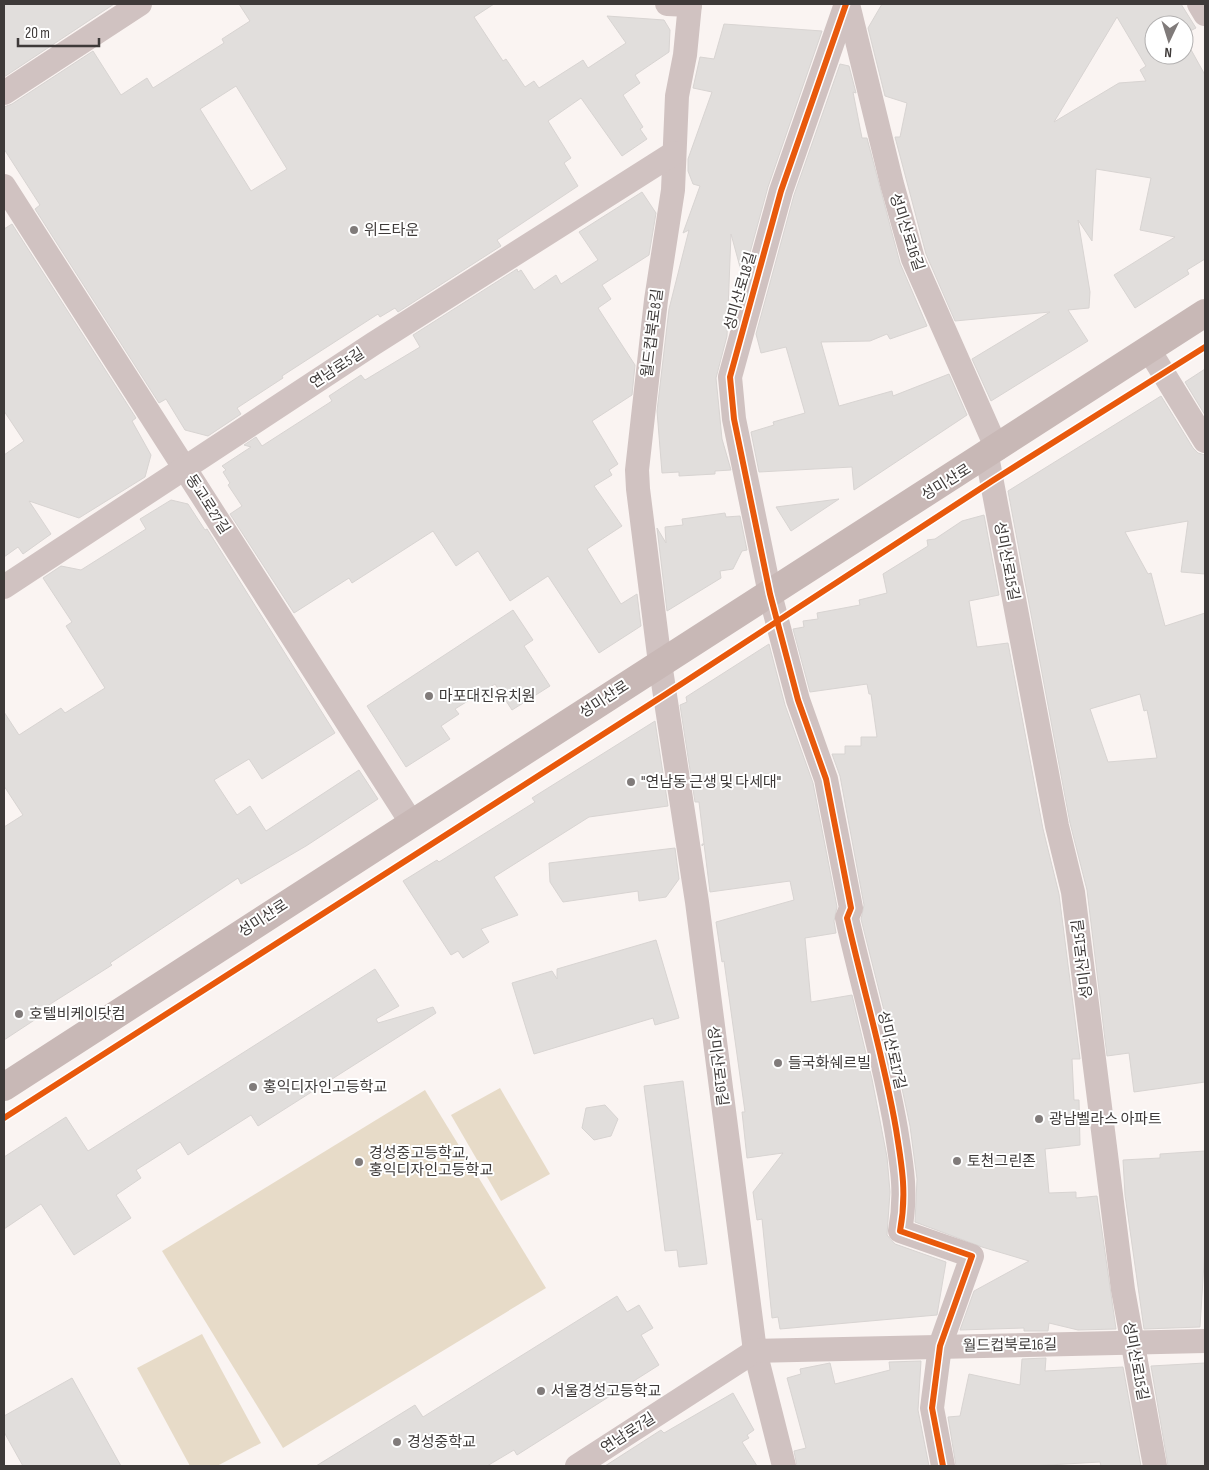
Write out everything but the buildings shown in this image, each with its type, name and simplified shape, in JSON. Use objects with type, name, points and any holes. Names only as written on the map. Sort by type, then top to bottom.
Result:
[{"type":"street","points":[[4,93],[140,4]]},
{"type":"street","name":"월드컵북로8길","points":[[660,663],[638,490],[638,470],[656,300],[673,190],[677,96],[685,56],[682,4]]},
{"type":"street","name":"성미산로16길","points":[[847,4],[892,184],[913,259],[992,452]]},
{"type":"street","name":"성미산로18길","points":[[770,594],[734,419],[730,377],[781,191],[847,4]]},
{"type":"street","points":[[1199,4],[1205,14]]},
{"type":"street","name":"연남로5길","points":[[4,588],[494,265],[674,153]]},
{"type":"street","name":"동교로27길","points":[[4,186],[411,822]]},
{"type":"street","name":"성미산로","points":[[4,1087],[411,822],[992,452],[1205,313]]},
{"type":"street","points":[[1149,350],[1205,441]]},
{"type":"street","name":"성미산로15길","points":[[992,452],[1054,808],[1074,892],[1123,1290],[1155,1466]]},
{"type":"street","name":"성미산로17길","points":[[770,594],[798,700],[826,779],[851,908],[847,918],[888,1084],[904,1184],[905,1205],[900,1231],[972,1256],[940,1346],[932,1408],[943,1466]]},
{"type":"street","name":"성미산로19길","points":[[660,663],[697,902],[754,1351],[784,1466]]},
{"type":"street","name":"월드컵북로16길","points":[[754,1351],[1205,1341]]},
{"type":"street","name":"연남로7길","points":[[577,1466],[754,1351]]},
{"type":"shaded area","points":[[500,1088],[550,1174],[501,1201],[451,1115]]},
{"type":"shaded area","points":[[425,1090],[546,1288],[283,1448],[162,1251]]},
{"type":"shaded area","points":[[202,1334],[261,1443],[217,1466],[190,1466],[137,1368]]},
{"type":"cycle path","points":[[846,4],[781,191],[730,377],[734,419],[770,594],[798,700],[826,779],[851,908],[847,918],[891,1102],[903,1180],[900,1231],[972,1256],[940,1346],[932,1408],[943,1466]]},
{"type":"cycle path","points":[[4,1118],[666,694],[992,481],[1205,347]]},
{"type":"place","name":"위드타운","points":[[354,230]]},
{"type":"place","name":"마포대진유치원","points":[[429,696]]},
{"type":"place","name":"\"연남동 근생 및 다세대\"","points":[[631,782]]},
{"type":"place","name":"호텔비케이닷컴","points":[[19,1014]]},
{"type":"place","name":"들국화쉐르빌","points":[[778,1063]]},
{"type":"place","name":"홍익디자인고등학교","points":[[253,1087]]},
{"type":"place","name":"광남벨라스 아파트","points":[[1039,1119]]},
{"type":"place","name":"토천그린존","points":[[957,1161]]},
{"type":"place","name":"경성중고등학교, 홍익디자인고등학교","points":[[359,1162]]},
{"type":"place","name":"서울경성고등학교","points":[[541,1391]]},
{"type":"place","name":"경성중학교","points":[[397,1442]]}]
